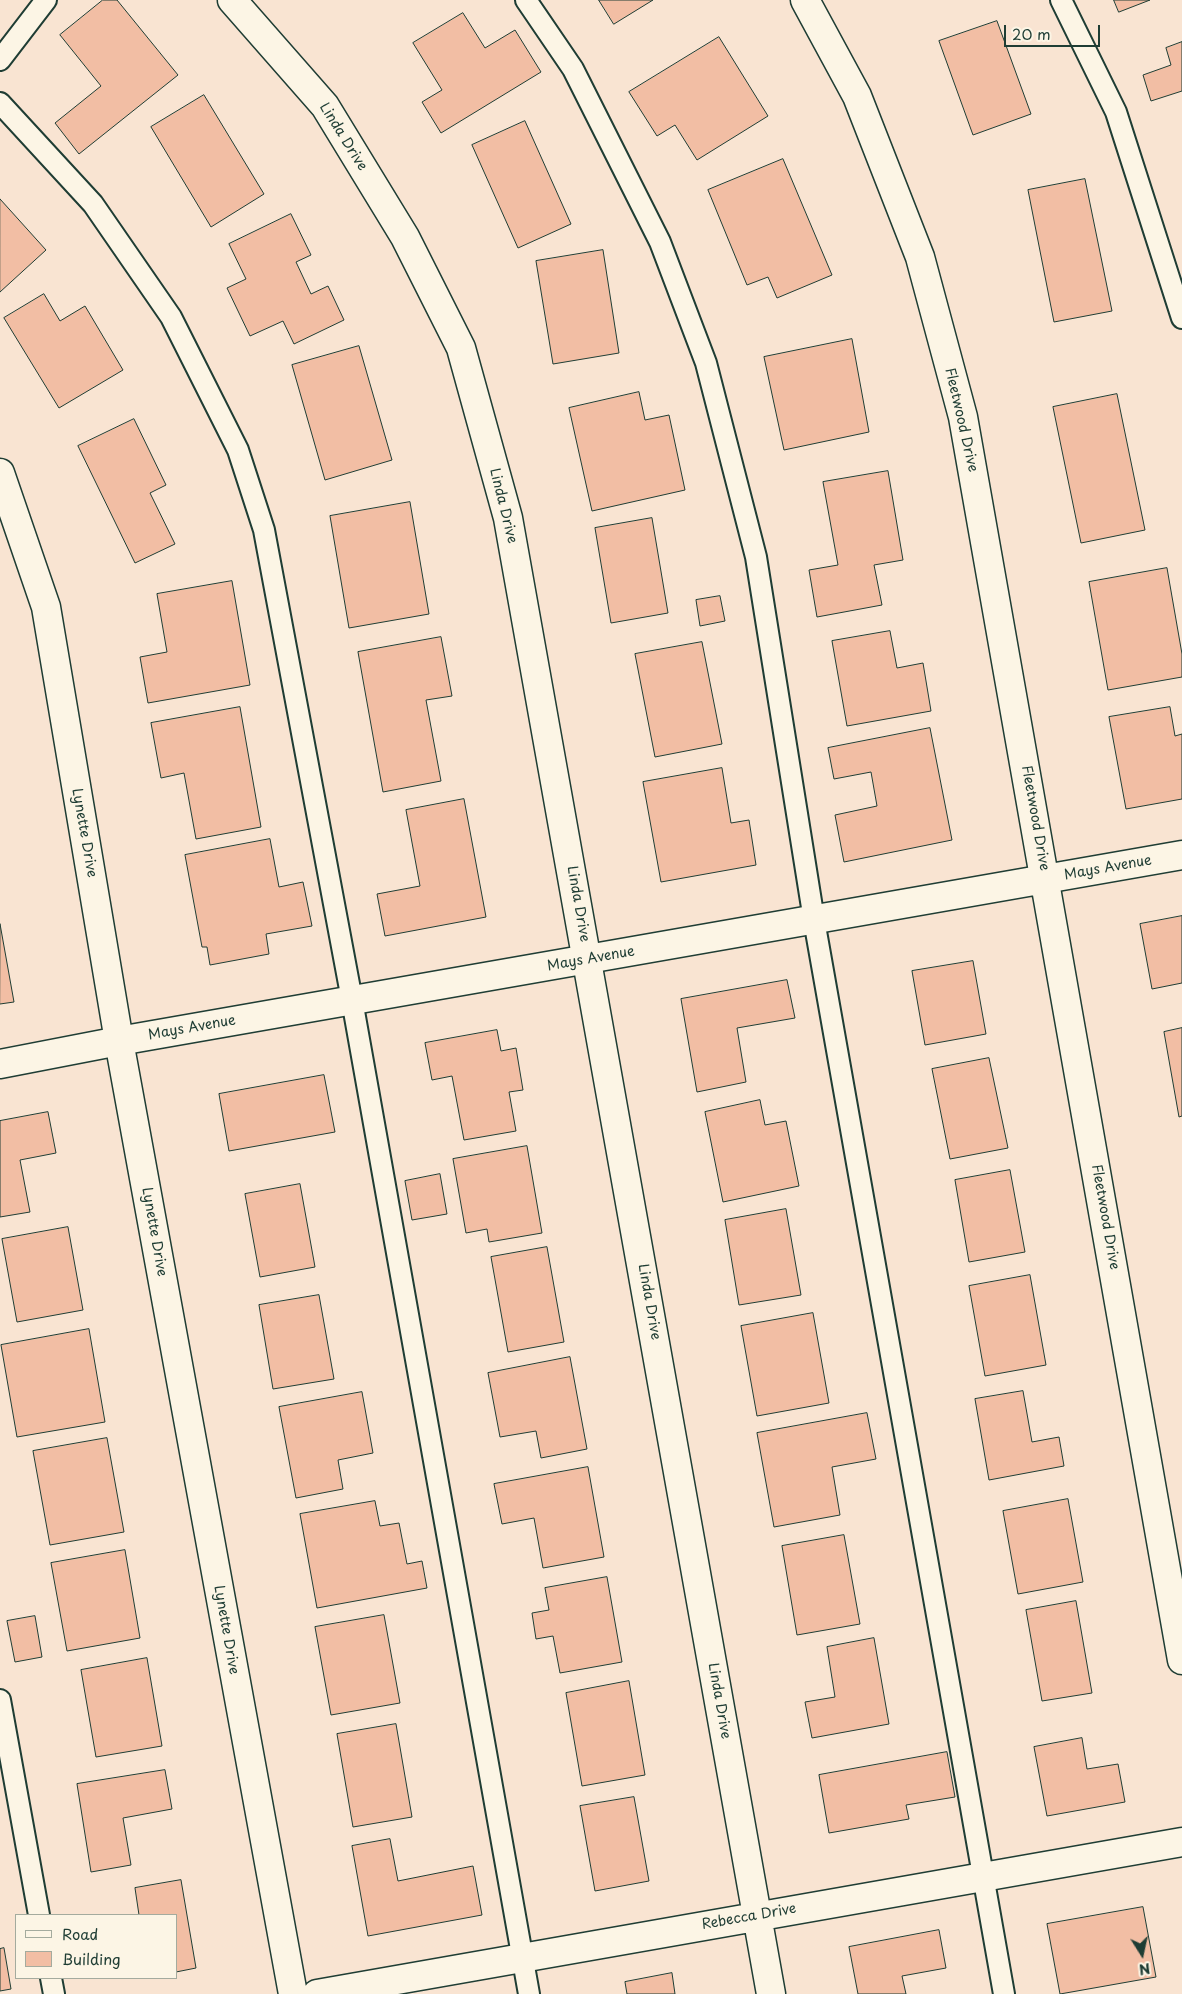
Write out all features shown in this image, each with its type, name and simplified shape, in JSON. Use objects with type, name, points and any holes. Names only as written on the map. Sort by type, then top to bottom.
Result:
[{"type":"street","name":"Linda Drive","points":[[232,0],[326,106],[405,237],[461,348],[508,518],[771,1994]]},
{"type":"street","name":"Fleetwood Drive","points":[[805,0],[857,96],[923,266],[963,417],[1046,879],[1182,1660]]},
{"type":"street","name":"Lynette Drive","points":[[0,474],[46,607],[119,1041],[293,1994]]},
{"type":"street","name":"Mays Avenue","points":[[0,1064],[119,1041],[1182,854]]},
{"type":"street","name":"Rebecca Drive","points":[[317,1994],[757,1915],[1182,1842]]},
{"type":"lane","points":[[0,60],[46,0]]},
{"type":"lane","points":[[526,0],[573,69],[660,242],[706,363],[756,557],[814,920],[1004,1994]]},
{"type":"lane","points":[[1061,0],[1116,112],[1182,318]]},
{"type":"lane","points":[[0,103],[93,204],[171,316],[238,450],[264,530],[352,1000],[529,1994]]},
{"type":"lane","points":[[0,1700],[39,1914]]},
{"type":"lane","points":[[51,1979],[54,1994]]},
{"type":"building","points":[[103,0],[117,0],[178,75],[79,154],[55,123],[101,86],[60,35]]},
{"type":"building","points":[[599,0],[653,0],[614,24]]},
{"type":"building","points":[[1114,0],[1150,0],[1119,12]]},
{"type":"building","points":[[463,13],[485,48],[515,30],[541,72],[441,133],[422,102],[442,90],[413,43]]},
{"type":"building","points":[[997,21],[1031,114],[973,135],[939,41]]},
{"type":"building","points":[[719,37],[768,116],[697,160],[675,125],[657,136],[629,92]]},
{"type":"building","points":[[1182,42],[1182,91],[1151,101],[1143,75],[1171,65],[1166,48]]},
{"type":"building","points":[[204,95],[264,194],[211,227],[151,127]]},
{"type":"building","points":[[525,121],[571,224],[518,248],[472,145]]},
{"type":"building","points":[[783,159],[832,275],[777,298],[768,277],[747,285],[708,190]]},
{"type":"building","points":[[1085,179],[1112,311],[1054,322],[1028,190]]},
{"type":"building","points":[[0,199],[46,250],[0,292]]},
{"type":"building","points":[[291,214],[311,255],[296,262],[311,294],[328,286],[344,320],[294,344],[283,321],[250,336],[227,288],[246,279],[229,244]]},
{"type":"building","points":[[603,250],[619,353],[553,364],[536,261]]},
{"type":"building","points":[[44,294],[60,321],[85,306],[123,370],[59,408],[4,318]]},
{"type":"building","points":[[852,339],[869,432],[784,450],[764,357]]},
{"type":"building","points":[[359,346],[392,460],[325,480],[292,365]]},
{"type":"building","points":[[639,392],[645,420],[669,415],[685,490],[592,511],[569,408]]},
{"type":"building","points":[[1117,394],[1145,530],[1081,543],[1053,407]]},
{"type":"building","points":[[134,419],[166,485],[150,493],[175,544],[135,563],[78,446]]},
{"type":"building","points":[[888,471],[903,560],[874,565],[882,605],[817,617],[809,570],[838,565],[823,482]]},
{"type":"building","points":[[410,502],[429,614],[349,628],[330,516]]},
{"type":"building","points":[[652,518],[668,613],[611,623],[595,528]]},
{"type":"building","points":[[1167,568],[1182,654],[1182,677],[1108,690],[1089,582]]},
{"type":"building","points":[[232,581],[250,685],[148,703],[140,657],[167,652],[157,594]]},
{"type":"building","points":[[720,596],[725,621],[700,626],[696,600]]},
{"type":"building","points":[[890,631],[897,668],[923,663],[931,711],[847,726],[832,641]]},
{"type":"building","points":[[441,637],[452,696],[426,700],[441,781],[383,792],[358,652]]},
{"type":"building","points":[[702,642],[722,744],[655,757],[635,654]]},
{"type":"building","points":[[240,707],[261,827],[196,839],[184,773],[161,778],[151,723]]},
{"type":"building","points":[[1170,707],[1175,736],[1182,734],[1182,799],[1126,809],[1109,717]]},
{"type":"building","points":[[930,728],[952,840],[844,862],[835,815],[877,806],[871,772],[834,779],[828,748]]},
{"type":"building","points":[[722,768],[731,823],[749,820],[756,865],[661,882],[643,782]]},
{"type":"building","points":[[464,799],[486,917],[385,936],[377,894],[420,886],[406,810]]},
{"type":"building","points":[[270,839],[279,887],[303,882],[312,926],[266,934],[269,954],[210,965],[207,947],[202,947],[185,855]]},
{"type":"building","points":[[1182,916],[1182,983],[1152,989],[1140,924]]},
{"type":"building","points":[[0,924],[14,1002],[0,1004]]},
{"type":"building","points":[[973,961],[986,1034],[925,1045],[912,971]]},
{"type":"building","points":[[787,980],[795,1018],[737,1028],[746,1082],[697,1092],[681,999]]},
{"type":"building","points":[[1182,1028],[1182,1116],[1179,1117],[1164,1032]]},
{"type":"building","points":[[497,1030],[501,1051],[516,1048],[523,1090],[509,1092],[516,1131],[464,1140],[452,1076],[432,1080],[425,1043]]},
{"type":"building","points":[[989,1058],[1008,1148],[950,1159],[932,1069]]},
{"type":"building","points":[[324,1075],[335,1132],[229,1151],[219,1094]]},
{"type":"building","points":[[760,1100],[765,1125],[786,1121],[799,1186],[723,1202],[705,1112]]},
{"type":"building","points":[[48,1112],[56,1153],[20,1160],[30,1212],[0,1217],[0,1121]]},
{"type":"building","points":[[527,1146],[542,1233],[489,1242],[487,1229],[466,1233],[453,1159]]},
{"type":"building","points":[[1010,1170],[1025,1252],[969,1262],[955,1180]]},
{"type":"building","points":[[440,1174],[447,1214],[412,1220],[405,1181]]},
{"type":"building","points":[[300,1184],[315,1267],[260,1277],[245,1194]]},
{"type":"building","points":[[786,1209],[801,1295],[739,1305],[725,1220]]},
{"type":"building","points":[[68,1227],[83,1310],[17,1322],[2,1239]]},
{"type":"building","points":[[547,1247],[564,1342],[508,1352],[491,1257]]},
{"type":"building","points":[[1030,1275],[1046,1365],[985,1376],[969,1286]]},
{"type":"building","points":[[319,1295],[334,1379],[273,1389],[259,1305]]},
{"type":"building","points":[[813,1313],[829,1403],[757,1416],[741,1326]]},
{"type":"building","points":[[89,1329],[105,1422],[17,1437],[1,1345]]},
{"type":"building","points":[[570,1357],[587,1449],[541,1458],[536,1431],[500,1437],[488,1373]]},
{"type":"building","points":[[1023,1391],[1032,1442],[1059,1437],[1064,1466],[989,1480],[975,1399]]},
{"type":"building","points":[[362,1392],[373,1453],[338,1460],[343,1489],[296,1498],[279,1407]]},
{"type":"building","points":[[867,1413],[876,1459],[832,1467],[840,1515],[774,1527],[757,1433]]},
{"type":"building","points":[[107,1438],[124,1532],[50,1545],[33,1451]]},
{"type":"building","points":[[588,1467],[604,1557],[543,1568],[534,1518],[502,1524],[494,1484]]},
{"type":"building","points":[[1068,1499],[1083,1582],[1018,1594],[1003,1511]]},
{"type":"building","points":[[375,1501],[380,1526],[399,1523],[407,1564],[422,1561],[427,1588],[317,1608],[300,1514]]},
{"type":"building","points":[[844,1535],[860,1624],[797,1635],[782,1546]]},
{"type":"building","points":[[125,1550],[140,1638],[67,1651],[51,1563]]},
{"type":"building","points":[[607,1577],[622,1662],[560,1673],[553,1636],[536,1639],[532,1613],[549,1610],[545,1588]]},
{"type":"building","points":[[1076,1601],[1092,1693],[1042,1701],[1026,1610]]},
{"type":"building","points":[[384,1615],[400,1703],[331,1715],[315,1627]]},
{"type":"building","points":[[35,1616],[42,1657],[15,1662],[7,1621]]},
{"type":"building","points":[[874,1638],[889,1724],[812,1738],[805,1702],[835,1697],[827,1647]]},
{"type":"building","points":[[147,1658],[162,1746],[96,1757],[81,1670]]},
{"type":"building","points":[[629,1681],[645,1775],[582,1786],[566,1693]]},
{"type":"building","points":[[396,1724],[412,1817],[353,1827],[337,1734]]},
{"type":"building","points":[[1082,1738],[1087,1769],[1118,1764],[1125,1802],[1047,1816],[1034,1747]]},
{"type":"building","points":[[947,1752],[955,1797],[906,1805],[909,1819],[829,1833],[819,1775]]},
{"type":"building","points":[[165,1770],[172,1809],[123,1818],[131,1865],[91,1872],[77,1784]]},
{"type":"building","points":[[634,1797],[649,1881],[595,1891],[580,1806]]},
{"type":"building","points":[[390,1839],[398,1881],[473,1866],[482,1915],[368,1936],[352,1846]]},
{"type":"building","points":[[181,1880],[196,1968],[178,1972],[178,1914],[139,1914],[135,1888]]},
{"type":"building","points":[[1143,1907],[1156,1977],[1060,1994],[1047,1924]]},
{"type":"building","points":[[939,1930],[946,1968],[902,1976],[906,1994],[858,1994],[849,1947]]},
{"type":"building","points":[[4,1948],[11,1989],[0,1991],[0,1949]]},
{"type":"building","points":[[672,1973],[675,1994],[627,1994],[625,1982]]}]
